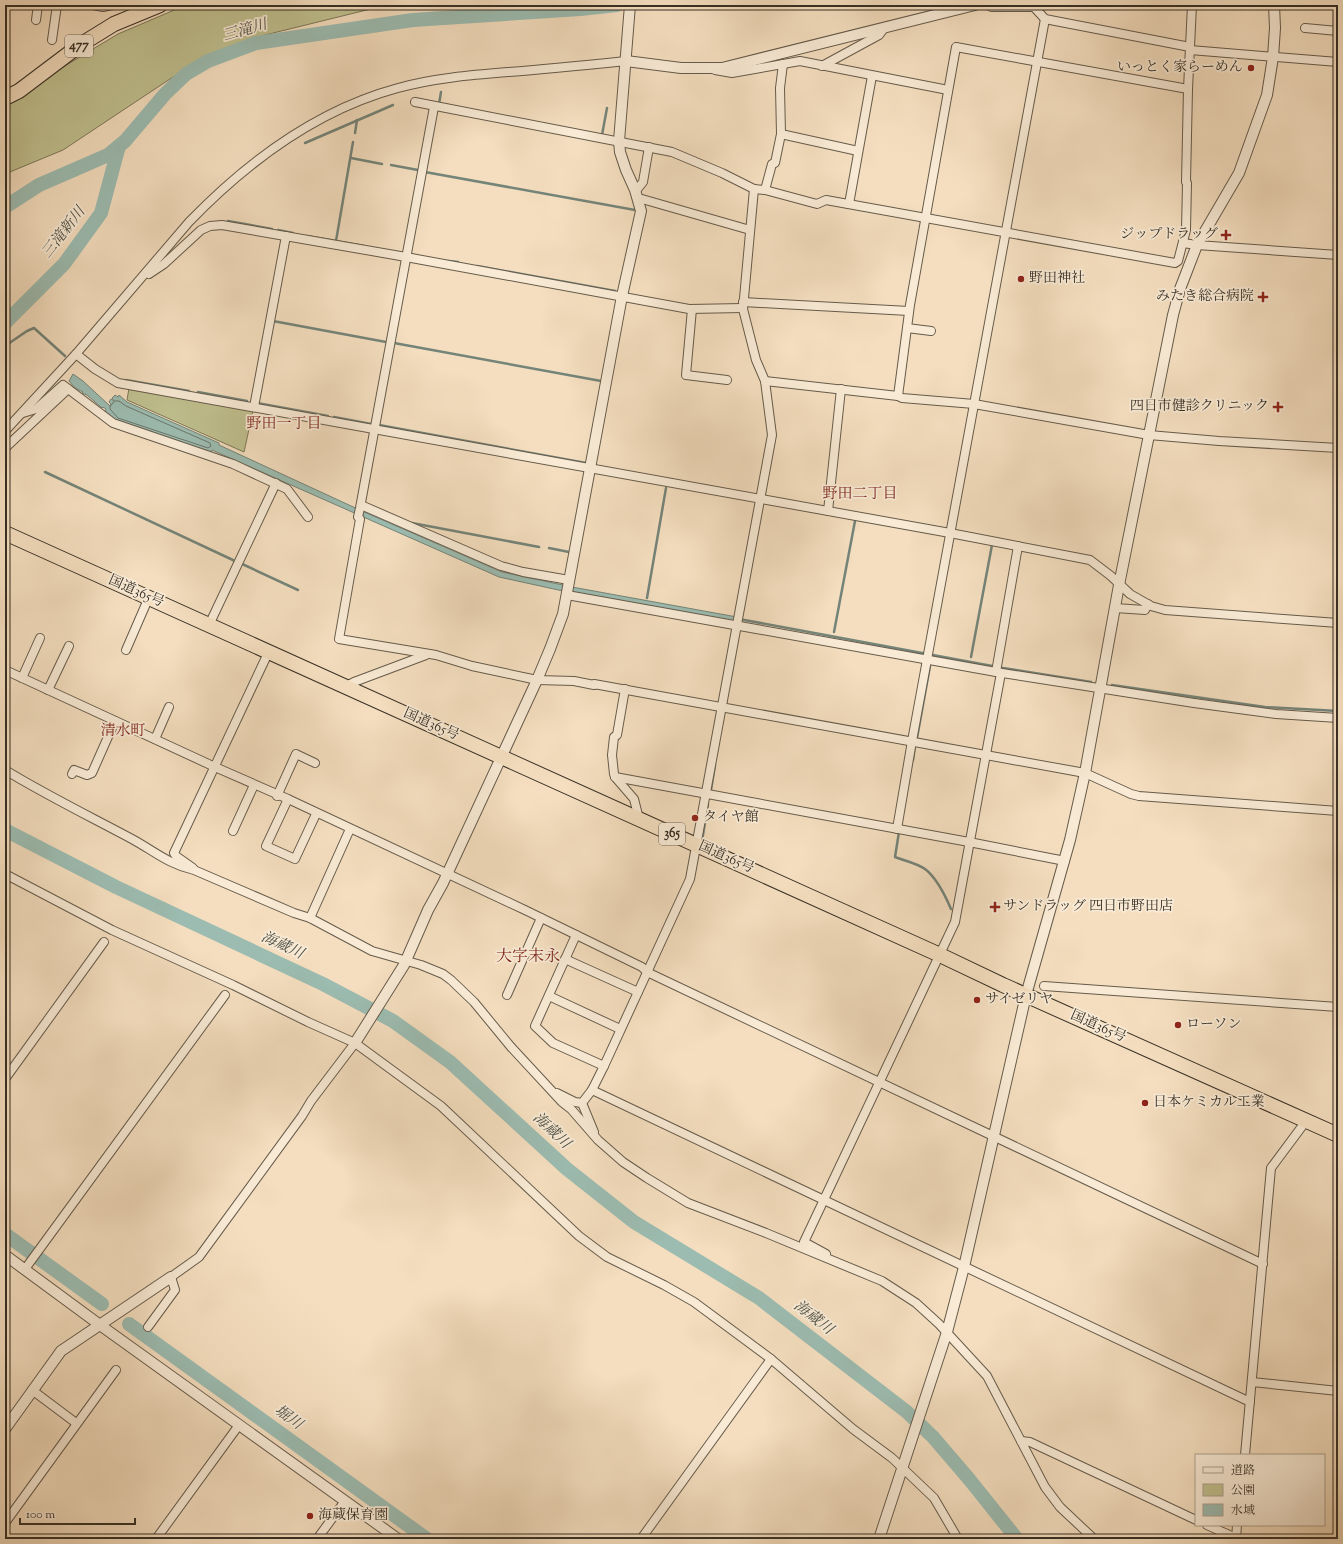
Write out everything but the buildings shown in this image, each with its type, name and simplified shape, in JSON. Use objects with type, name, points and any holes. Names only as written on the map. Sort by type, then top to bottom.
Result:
[{"type":"highway","name":"477","points":[[5,98],[19,91],[80,45],[114,24],[160,5]]},
{"type":"highway","name":"国道365号","points":[[5,533],[502,756],[1026,995],[1338,1135]]},
{"type":"street","points":[[36,20],[38,5]]},
{"type":"street","points":[[52,40],[58,5]]},
{"type":"street","points":[[93,5],[103,7],[112,5]]},
{"type":"street","points":[[5,1429],[61,1351],[171,1278],[199,1257],[302,1116],[311,1101],[355,1043],[406,963],[428,910],[447,874],[537,680],[563,614],[622,296],[641,211],[620,152],[619,141],[630,5]]},
{"type":"street","points":[[5,431],[76,354],[189,222],[227,185],[274,147],[338,110],[398,87],[433,80],[626,61],[681,68],[712,69],[727,67],[975,5]]},
{"type":"street","points":[[990,5],[991,7],[1034,7],[1045,19],[1190,49],[1338,62]]},
{"type":"street","points":[[416,102],[434,107],[619,141],[679,154],[722,172],[754,189],[765,190],[817,204],[826,200],[1172,263],[1178,261],[1186,230],[1188,90],[1192,5]]},
{"type":"street","points":[[879,1539],[946,1332],[964,1267],[1026,995],[1065,861],[1085,773],[1119,585],[1178,295],[1197,245],[1239,173],[1267,95],[1273,57],[1275,28],[1274,5]]},
{"type":"street","points":[[897,829],[1045,19]]},
{"type":"street","points":[[822,66],[879,35],[885,27]]},
{"type":"street","points":[[1306,28],[1338,31]]},
{"type":"street","points":[[898,396],[909,311],[956,47],[1188,90]]},
{"type":"street","points":[[712,69],[732,73],[800,61],[948,90]]},
{"type":"street","points":[[765,190],[772,164],[774,163],[781,134],[780,88],[783,64]]},
{"type":"street","points":[[849,204],[872,76]]},
{"type":"street","points":[[434,107],[360,510],[360,519],[339,639],[441,656],[500,673],[537,680],[574,680],[594,685],[625,689],[1085,773],[1131,794],[1139,796],[1338,811]]},
{"type":"street","points":[[781,134],[858,151]]},
{"type":"street","points":[[636,196],[642,182],[649,147]]},
{"type":"street","points":[[582,1103],[592,1090],[604,1066],[690,878],[707,793],[736,625],[772,435],[765,381],[756,360],[743,305],[754,189]]},
{"type":"street","points":[[636,196],[750,230]]},
{"type":"street","points":[[140,280],[164,264],[201,230],[210,226],[222,225],[692,309],[743,305],[909,311]]},
{"type":"street","points":[[254,407],[286,236]]},
{"type":"street","points":[[1183,243],[1338,255]]},
{"type":"street","points":[[692,309],[686,375],[727,380]]},
{"type":"street","points":[[907,328],[931,331]]},
{"type":"street","points":[[76,354],[101,374],[118,383],[760,500],[950,533],[1090,560],[1111,576],[1130,594],[1148,604],[1165,610],[1338,623]]},
{"type":"street","points":[[765,381],[974,404],[1149,435],[1219,442],[1338,448]]},
{"type":"street","points":[[21,414],[36,409],[64,385],[113,423],[233,464],[276,483],[287,489],[308,517]]},
{"type":"street","points":[[5,448],[68,389]]},
{"type":"street","points":[[828,511],[841,390]]},
{"type":"street","points":[[209,624],[276,483]]},
{"type":"street","points":[[360,510],[501,566],[568,588],[736,625],[928,660],[1101,688],[1268,713],[1338,718]]},
{"type":"street","points":[[5,541],[75,570],[93,572]]},
{"type":"street","points":[[843,1265],[804,1242],[955,922],[986,755],[998,672],[998,662],[1018,546]]},
{"type":"street","points":[[126,650],[149,598]]},
{"type":"street","points":[[1115,608],[1145,610],[1148,604]]},
{"type":"street","points":[[22,678],[40,638]]},
{"type":"street","points":[[48,690],[69,646]]},
{"type":"street","points":[[194,870],[192,866],[176,856],[174,853],[269,651]]},
{"type":"street","points":[[346,686],[429,655]]},
{"type":"street","points":[[5,670],[277,796],[288,799],[316,814],[541,918],[642,967],[647,972],[1263,1264]]},
{"type":"street","points":[[625,689],[617,735],[614,737],[613,763],[615,777],[634,799],[639,819]]},
{"type":"street","points":[[155,739],[169,706]]},
{"type":"street","points":[[72,774],[74,770],[87,774],[92,773],[115,721]]},
{"type":"street","points":[[277,796],[296,754],[315,763]]},
{"type":"street","points":[[5,770],[140,843],[166,860],[181,867],[194,870],[310,918],[372,951],[443,974],[462,989],[484,1012],[511,1047],[595,1136],[623,1162],[688,1203],[766,1233],[882,1281],[908,1297],[934,1319],[987,1376],[1036,1473],[1053,1499],[1094,1539]]},
{"type":"street","points":[[615,777],[970,842],[1065,861]]},
{"type":"street","points":[[233,831],[254,785]]},
{"type":"street","points":[[288,799],[266,846],[295,859],[316,814]]},
{"type":"street","points":[[310,918],[350,829]]},
{"type":"street","points":[[5,874],[112,930],[355,1043],[441,1106],[579,1236],[607,1257],[664,1285],[694,1302],[770,1359],[902,1467],[934,1498],[958,1539]]},
{"type":"street","points":[[506,995],[541,918]]},
{"type":"street","points":[[576,935],[535,1026],[553,1043],[604,1066]]},
{"type":"street","points":[[5,1078],[104,942]]},
{"type":"street","points":[[565,959],[638,992]]},
{"type":"street","points":[[1044,986],[1338,1007]]},
{"type":"street","points":[[27,1268],[225,995]]},
{"type":"street","points":[[548,996],[620,1030]]},
{"type":"street","points":[[592,1090],[1250,1402]]},
{"type":"street","points":[[553,1092],[575,1102],[582,1103]]},
{"type":"street","points":[[582,1103],[595,1136]]},
{"type":"street","points":[[1245,1454],[1271,1168],[1306,1121]]},
{"type":"street","points":[[5,1255],[27,1268],[100,1325],[398,1539]]},
{"type":"street","points":[[148,1327],[175,1290],[171,1278]]},
{"type":"street","points":[[641,1539],[770,1359]]},
{"type":"street","points":[[5,1523],[76,1423],[116,1370]]},
{"type":"street","points":[[1252,1382],[1338,1390]]},
{"type":"street","points":[[32,1390],[76,1423]]},
{"type":"street","points":[[156,1539],[238,1425]]},
{"type":"street","points":[[1021,1442],[1030,1442],[1195,1520]]},
{"type":"street","points":[[317,1539],[345,1500]]},
{"type":"street","points":[[1209,1526],[1236,1539],[1237,1526]]},
{"type":"green space","points":[[186,5],[387,5],[265,35],[173,77],[63,150],[5,174],[5,106],[58,70],[118,34]]},
{"type":"green space","points":[[129,388],[253,411],[244,452],[127,400]]},
{"type":"water","points":[[73,374],[83,381],[110,406],[111,404],[109,402],[111,399],[114,401],[112,398],[115,395],[118,397],[119,395],[127,402],[219,443],[219,445],[362,511],[502,572],[572,587],[737,617],[735,622],[563,591],[499,577],[212,450],[211,453],[116,421],[105,411],[106,409],[103,407],[102,408],[87,395],[82,393],[83,392],[75,388],[69,381]]},
{"type":"waterway","name":"三滝川","points":[[5,207],[39,185],[108,155],[125,141],[165,94],[186,74],[208,61],[256,43],[413,20],[580,9],[617,5]]},
{"type":"waterway","points":[[439,104],[441,92]]},
{"type":"waterway","points":[[305,143],[393,105]]},
{"type":"waterway","points":[[602,135],[607,108]]},
{"type":"waterway","points":[[355,133],[357,120]]},
{"type":"waterway","points":[[336,241],[353,142]]},
{"type":"waterway","name":"三滝新川","points":[[5,323],[64,264],[101,213],[119,146]]},
{"type":"waterway","points":[[351,158],[382,164]]},
{"type":"waterway","points":[[391,165],[418,170]]},
{"type":"waterway","points":[[425,172],[635,210]]},
{"type":"waterway","points":[[228,221],[272,229]]},
{"type":"waterway","points":[[278,230],[293,233]]},
{"type":"waterway","points":[[307,236],[364,246]]},
{"type":"waterway","points":[[448,261],[458,262]]},
{"type":"waterway","points":[[477,266],[615,291]]},
{"type":"waterway","points":[[273,321],[386,342]]},
{"type":"waterway","points":[[5,346],[34,328],[65,356]]},
{"type":"waterway","points":[[394,343],[601,381]]},
{"type":"waterway","points":[[126,380],[189,391]]},
{"type":"waterway","points":[[198,392],[247,401]]},
{"type":"waterway","points":[[257,403],[328,416]]},
{"type":"waterway","points":[[334,417],[371,424]]},
{"type":"waterway","points":[[379,423],[379,425],[586,463]]},
{"type":"waterway","points":[[45,472],[235,561]]},
{"type":"waterway","points":[[647,598],[666,488]]},
{"type":"waterway","points":[[834,632],[855,521]]},
{"type":"waterway","points":[[412,523],[539,547]]},
{"type":"waterway","points":[[971,657],[992,545]]},
{"type":"waterway","points":[[549,548],[569,552]]},
{"type":"waterway","points":[[240,563],[298,590]]},
{"type":"waterway","points":[[739,619],[1003,668],[1091,682]]},
{"type":"waterway","points":[[917,738],[930,666]]},
{"type":"waterway","points":[[1112,685],[1265,707],[1338,711]]},
{"type":"waterway","points":[[913,760],[915,746]]},
{"type":"waterway","points":[[711,790],[715,765]]},
{"type":"waterway","points":[[702,841],[708,804]]},
{"type":"waterway","name":"海蔵川","points":[[5,830],[116,887],[323,984],[393,1021],[450,1062],[567,1169],[634,1222],[759,1298],[907,1412],[933,1437],[1017,1539]]},
{"type":"waterway","points":[[899,832],[895,857],[925,869],[940,887],[951,909]]},
{"type":"waterway","name":"堀川","points":[[5,1234],[102,1304]]},
{"type":"waterway","name":"堀川","points":[[129,1324],[427,1539]]},
{"type":"place","name":"いっとく家らーめん","points":[[1251,68]]},
{"type":"place","name":"ジップドラッグ","points":[[1226,235]]},
{"type":"place","name":"野田神社","points":[[1021,279]]},
{"type":"place","name":"みたき総合病院","points":[[1263,297]]},
{"type":"place","name":"四日市健診クリニック","points":[[1278,407]]},
{"type":"place","name":"タイヤ館","points":[[695,818]]},
{"type":"place","name":"サンドラッグ 四日市野田店","points":[[995,907]]},
{"type":"place","name":"サイゼリヤ","points":[[977,1000]]},
{"type":"place","name":"ローソン","points":[[1178,1025]]},
{"type":"place","name":"日本ケミカル工業","points":[[1145,1103]]},
{"type":"place","name":"海蔵保育園","points":[[310,1516]]},
{"type":"district","name":"野田一丁目","points":[[284,424]]},
{"type":"district","name":"野田二丁目","points":[[860,494]]},
{"type":"district","name":"清水町","points":[[123,731]]},
{"type":"district","name":"大字末永","points":[[528,957]]}]
